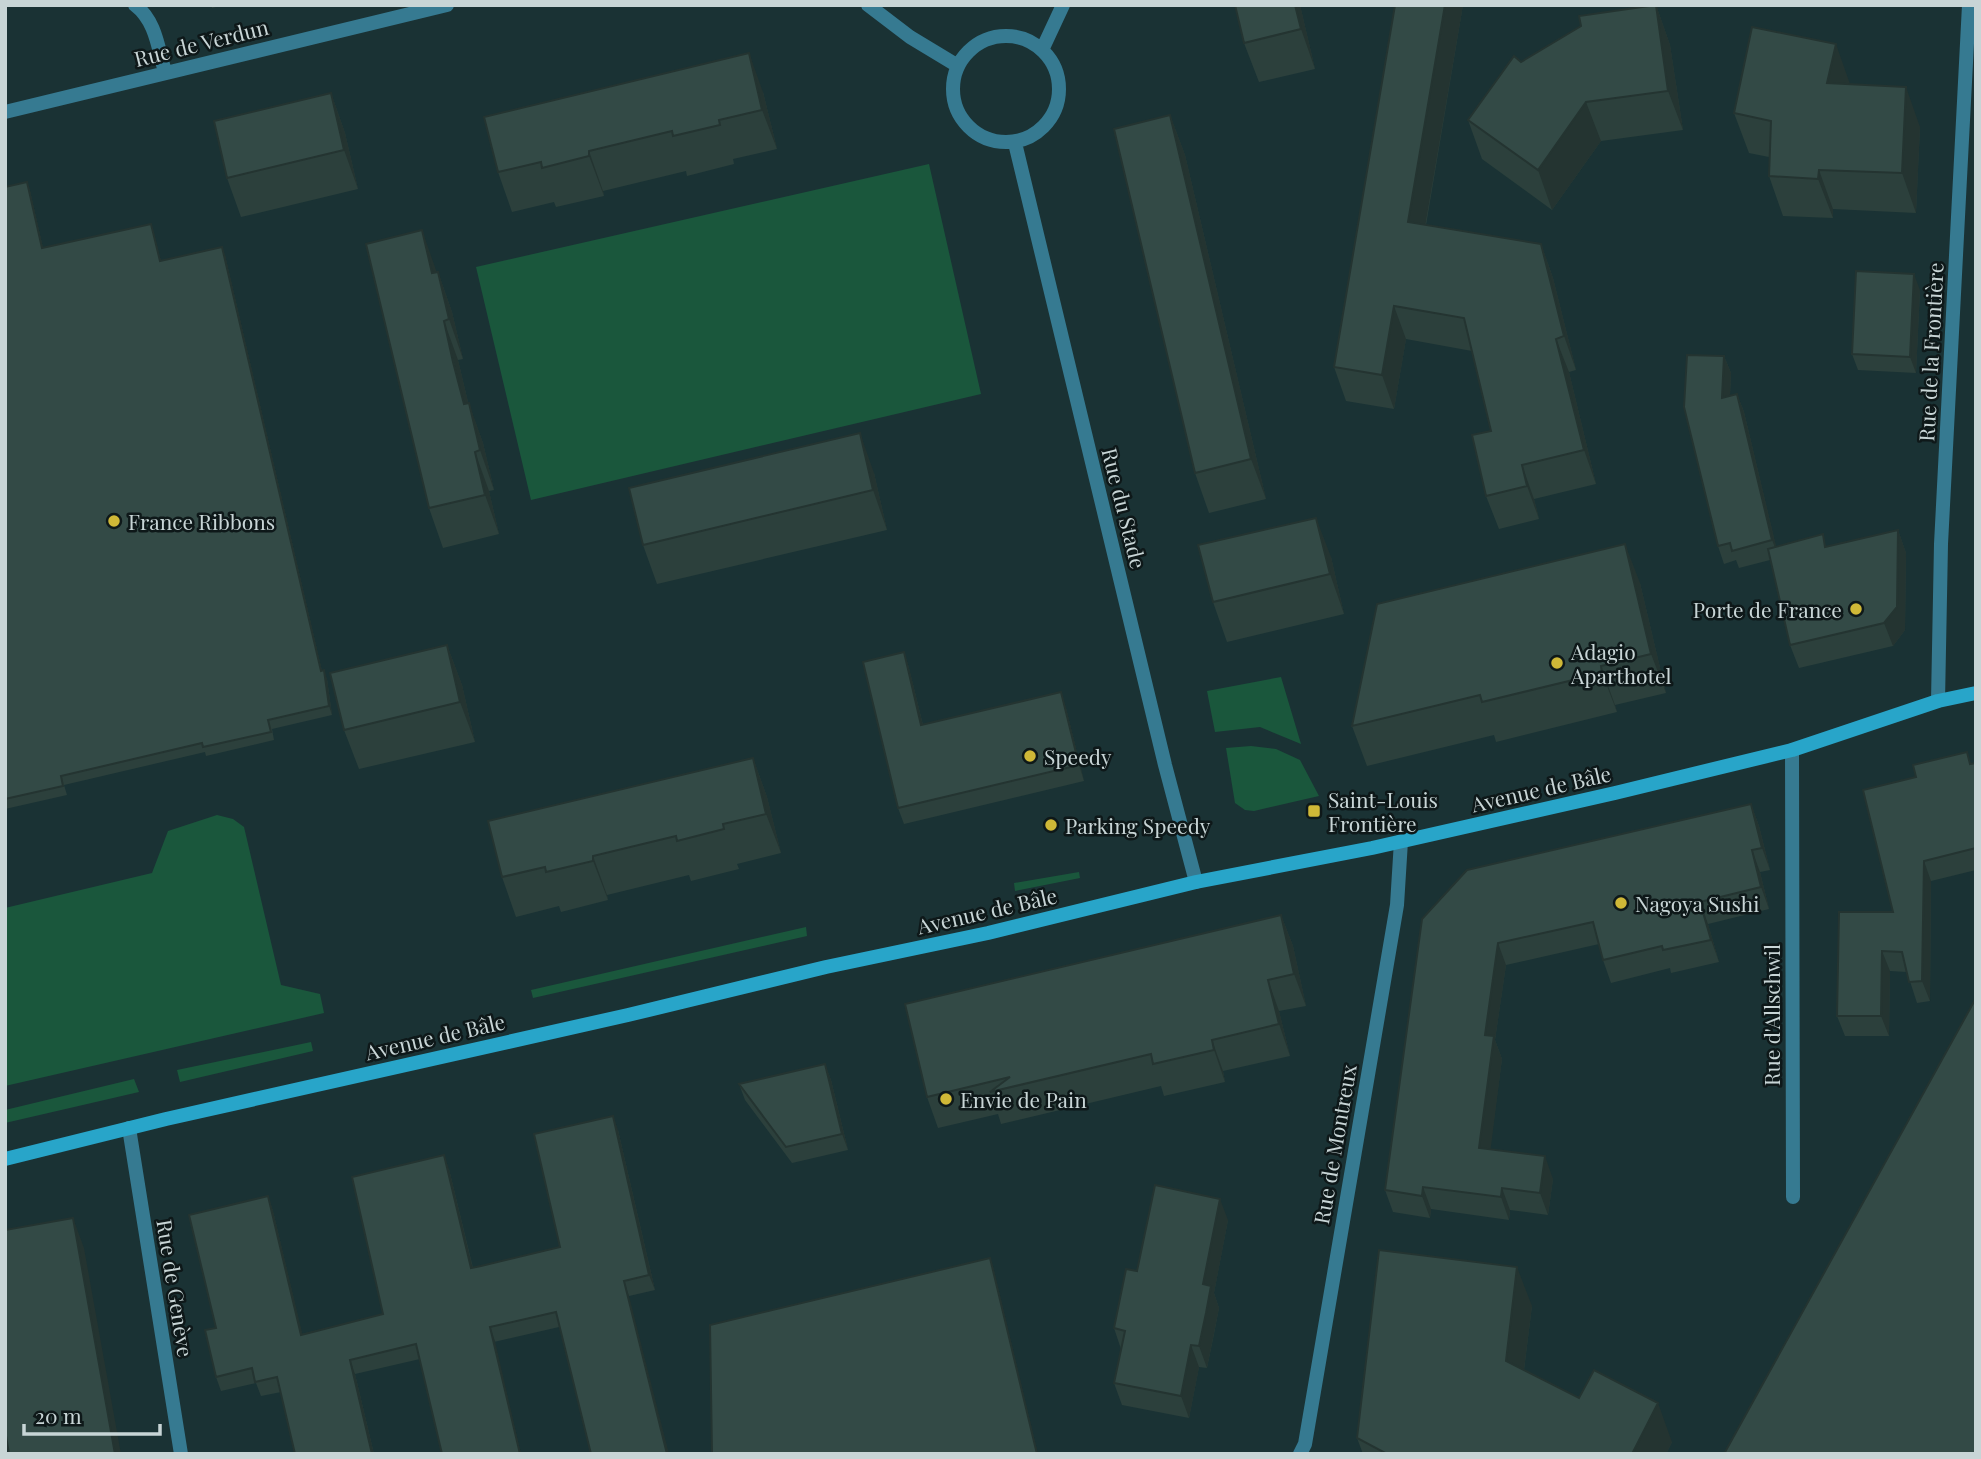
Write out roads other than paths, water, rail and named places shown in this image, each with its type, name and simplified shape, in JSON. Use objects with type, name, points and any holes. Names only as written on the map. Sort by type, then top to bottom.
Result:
[{"type":"main road","name":"Avenue de Bâle","points":[[5,1159],[826,967],[988,933],[1196,882],[1401,841],[1615,793],[1792,750],[1938,701],[1976,693]]},
{"type":"street","points":[[135,5],[152,22],[165,72]]},
{"type":"street","name":"Rue de Verdun","points":[[5,112],[447,5]]},
{"type":"street","points":[[868,5],[910,37],[958,66]]},
{"type":"street","points":[[1042,50],[1063,5]]},
{"type":"street","name":"Rue de la Frontière","points":[[1938,701],[1941,544],[1969,6]]},
{"type":"street","points":[[1009,36],[1024,39],[1042,50],[1056,72],[1058,97],[1051,116],[1034,134],[1015,143],[981,137],[962,121],[952,97],[958,66],[968,51],[989,38],[1009,36]]},
{"type":"street","name":"Rue du Stade","points":[[1015,143],[1165,765],[1196,882]]},
{"type":"street","name":"Rue d'Allschwil","points":[[1792,750],[1793,1197]]},
{"type":"street","name":"Rue de Montreux","points":[[1300,1454],[1305,1444],[1397,905],[1401,841]]},
{"type":"street","name":"Rue de Genève","points":[[130,1128],[181,1454]]},
{"type":"place","name":"France Ribbons","points":[[114,521]]},
{"type":"place","name":"Porte de France","points":[[1856,609]]},
{"type":"place","name":"Adagio Aparthotel","points":[[1557,663]]},
{"type":"place","name":"Speedy","points":[[1030,756]]},
{"type":"place","name":"Saint-Louis Frontière","points":[[1314,811]]},
{"type":"place","name":"Parking Speedy","points":[[1051,825]]},
{"type":"place","name":"Nagoya Sushi","points":[[1621,903]]},
{"type":"place","name":"Envie de Pain","points":[[946,1099]]}]
